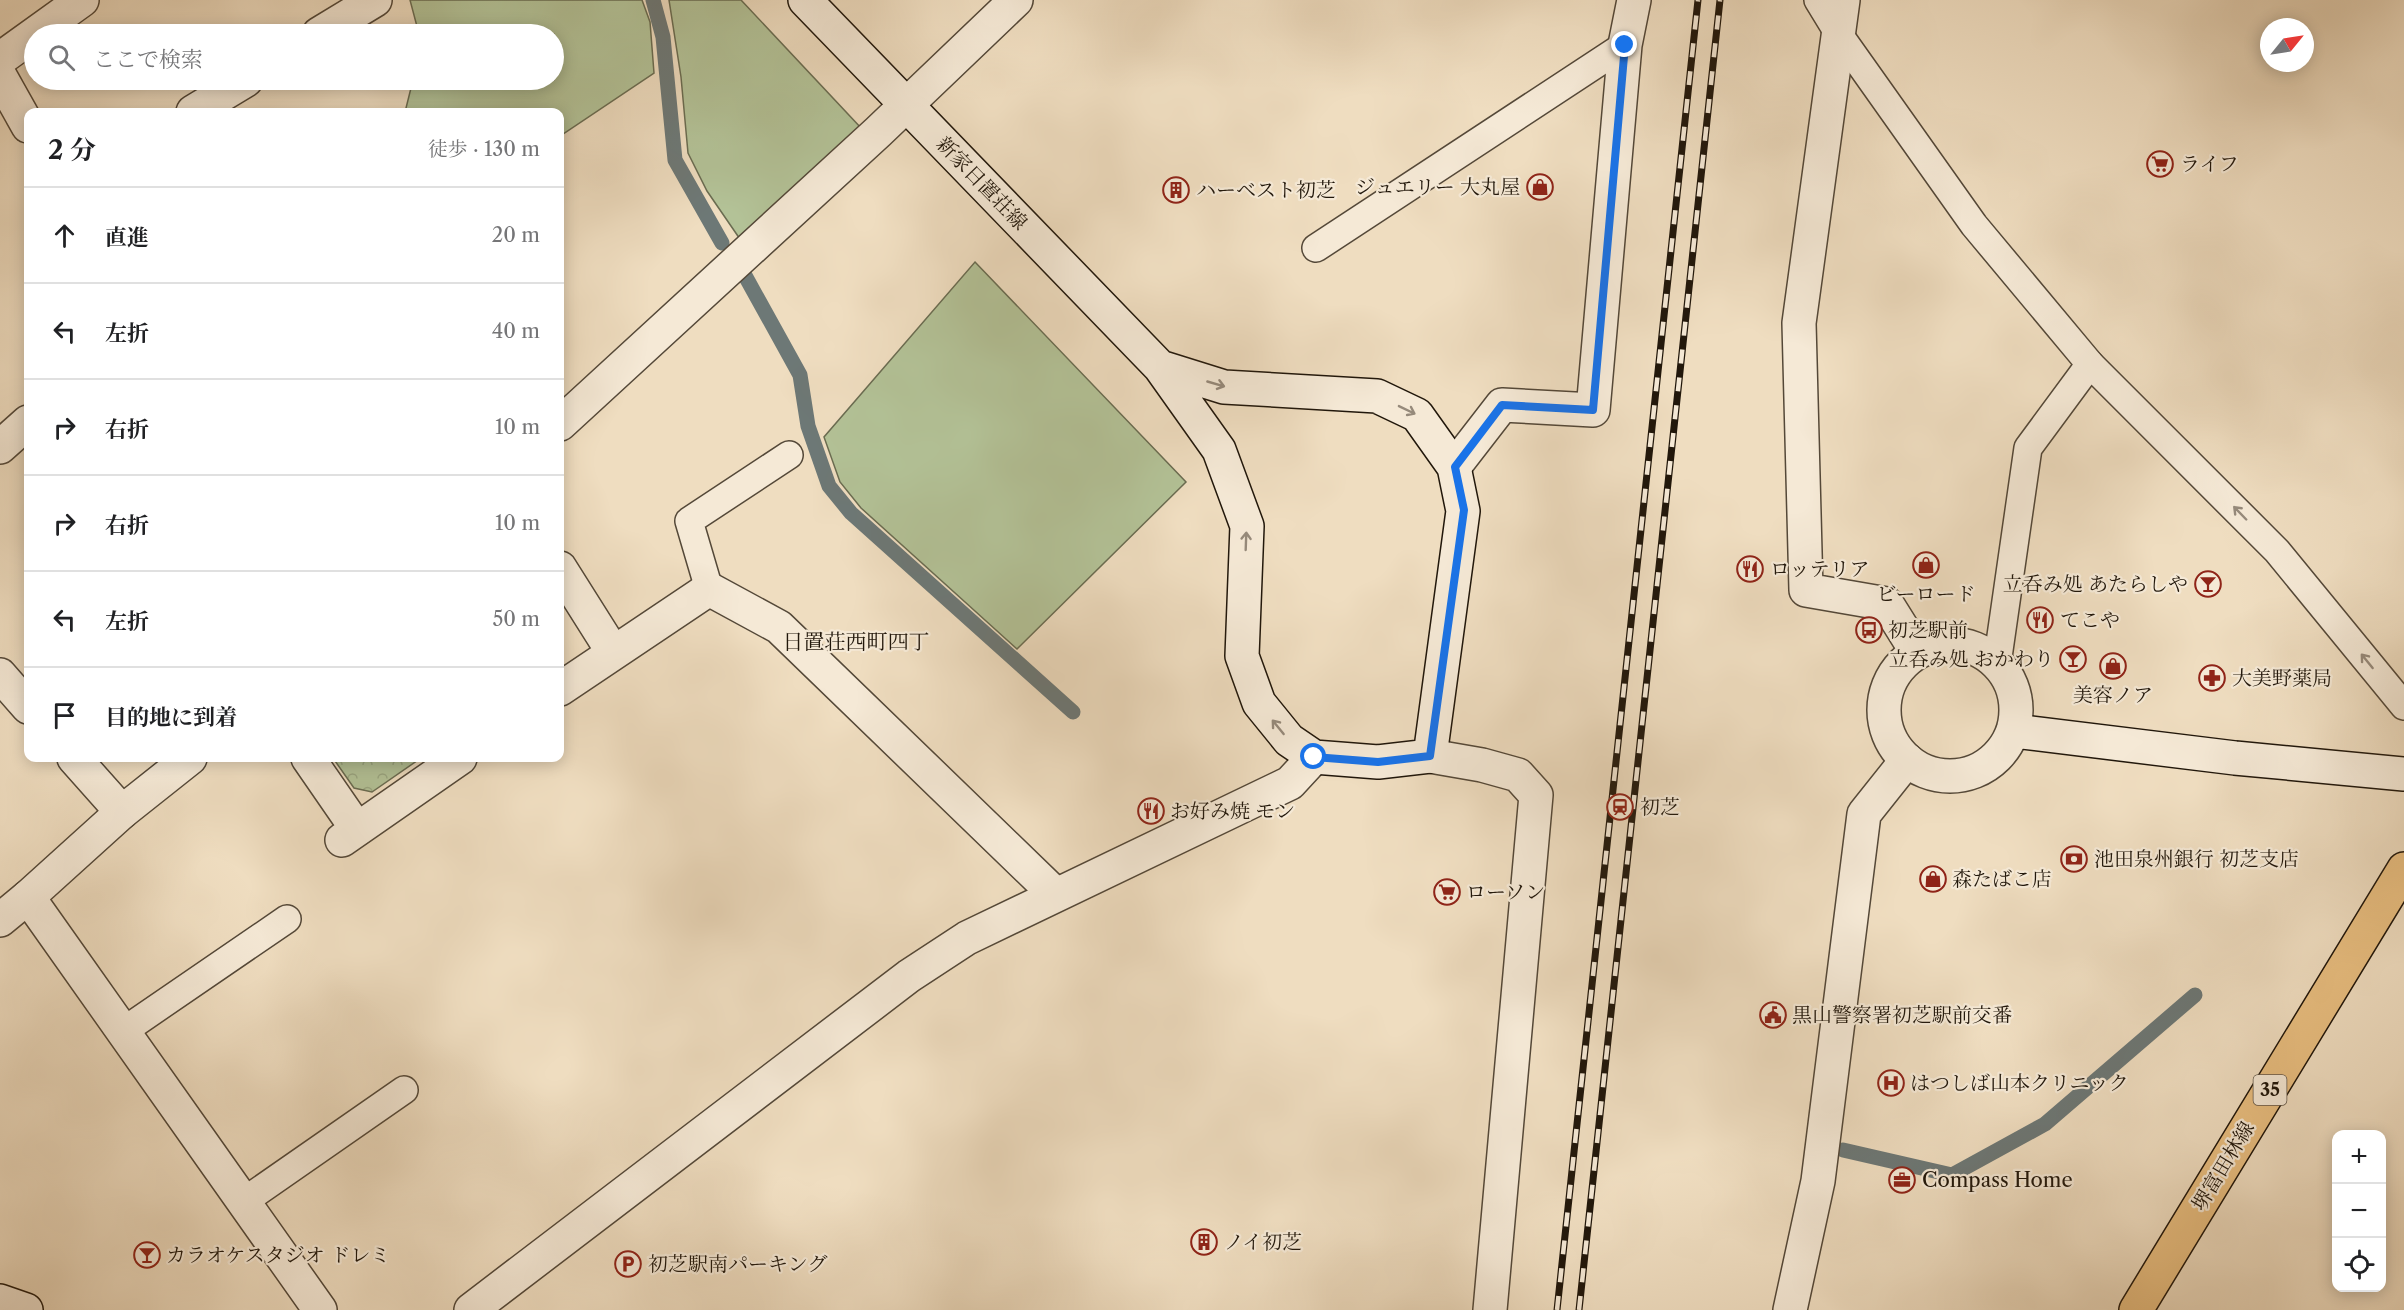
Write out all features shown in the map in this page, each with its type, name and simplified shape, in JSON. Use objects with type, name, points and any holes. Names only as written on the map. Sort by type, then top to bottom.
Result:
[{"type":"main road","name":"堺富田林線","points":[[2136,1310],[2404,869]]},
{"type":"street","points":[[49,24],[82,0]]},
{"type":"street","points":[[335,24],[375,0]]},
{"type":"street","name":"新家日置荘線","points":[[805,0],[1160,367],[1219,450],[1247,526],[1242,656],[1259,703],[1289,740],[1314,757]]},
{"type":"street","points":[[564,420],[1016,0]]},
{"type":"street","points":[[1455,467],[1502,405],[1593,410],[1625,45],[1634,0]]},
{"type":"street","points":[[1843,0],[1840,36],[1799,323],[1806,590],[1887,604],[1917,652]]},
{"type":"street","points":[[0,59],[24,42]]},
{"type":"street","points":[[0,75],[24,119]]},
{"type":"street","points":[[200,108],[229,90]]},
{"type":"street","points":[[1160,367],[1224,387],[1377,396],[1417,415],[1455,467],[1464,510],[1430,756]]},
{"type":"street","points":[[0,447],[24,426]]},
{"type":"street","points":[[564,574],[613,652]]},
{"type":"street","points":[[564,686],[709,589],[779,627],[1055,894]]},
{"type":"street","points":[[1959,645],[1979,651],[1997,664],[2008,678],[2017,712],[2014,731],[2003,750],[1988,765],[1968,774],[1947,776],[1925,772],[1907,760],[1894,744],[1886,725],[1884,704],[1889,683],[1901,666],[1917,652],[1937,646],[1959,645]]},
{"type":"street","points":[[0,675],[24,702]]},
{"type":"street","points":[[2014,731],[2235,758],[2404,774]]},
{"type":"street","points":[[471,1310],[909,976],[967,938],[1290,783],[1314,757],[1378,762],[1430,756],[1482,765],[1518,775],[1536,795],[1490,1310]]},
{"type":"street","points":[[1790,1310],[1818,1182],[1864,814],[1907,760]]},
{"type":"street","points":[[78,762],[122,812]]},
{"type":"street","points":[[0,920],[122,812],[185,762]]},
{"type":"street","points":[[310,762],[349,835],[454,762]]},
{"type":"street","points":[[28,897],[320,1310]]},
{"type":"street","points":[[0,1301],[26,1310]]},
{"type":"lane","points":[[1818,0],[1840,36],[1974,225],[2090,364],[2277,551],[2404,706]]},
{"type":"lane","points":[[1316,248],[1625,45]]},
{"type":"lane","points":[[1997,664],[2028,448],[2090,364]]},
{"type":"lane","points":[[709,589],[689,521],[789,455]]},
{"type":"lane","points":[[122,1032],[287,919]]},
{"type":"lane","points":[[243,1202],[404,1090]]},
{"type":"green space","points":[[410,0],[642,0],[650,22],[654,73],[564,133],[564,108],[406,108],[410,90],[564,90],[564,24],[416,24]]},
{"type":"green space","points":[[669,0],[741,0],[862,129],[742,242],[707,191],[688,153],[681,77]]},
{"type":"green space","points":[[975,262],[1186,482],[1017,649],[861,508],[840,482],[824,437]]},
{"type":"green space","points":[[336,762],[415,762],[372,792],[354,788]]},
{"type":"waterway","points":[[653,0],[663,37],[675,160],[722,243]]},
{"type":"waterway","points":[[743,272],[800,375],[808,426],[829,486],[851,513],[1073,712]]},
{"type":"waterway","points":[[1843,1150],[1952,1175],[2045,1124],[2195,995]]},
{"type":"railway","points":[[1557,1310],[1698,0]]},
{"type":"railway","points":[[1579,1310],[1720,0]]},
{"type":"place","name":"ライフ","points":[[2160,164]]},
{"type":"place","name":"ジュエリー 大丸屋","points":[[1540,187]]},
{"type":"place","name":"ハーベスト初芝","points":[[1176,190]]},
{"type":"place","name":"ビーロード","points":[[1926,565]]},
{"type":"place","name":"ロッテリア","points":[[1750,569]]},
{"type":"place","name":"立呑み処 あたらしや","points":[[2208,584]]},
{"type":"place","name":"てこや","points":[[2040,620]]},
{"type":"place","name":"初芝駅前","points":[[1869,630]]},
{"type":"place","name":"立呑み処 おかわり","points":[[2073,659]]},
{"type":"place","name":"美容ノア","points":[[2113,666]]},
{"type":"place","name":"大美野薬局","points":[[2212,678]]},
{"type":"place","name":"初芝","points":[[1620,807]]},
{"type":"place","name":"お好み焼 モン","points":[[1151,811]]},
{"type":"place","name":"池田泉州銀行 初芝支店","points":[[2074,859]]},
{"type":"place","name":"森たばこ店","points":[[1933,879]]},
{"type":"place","name":"ローソン","points":[[1447,892]]},
{"type":"place","name":"黒山警察署初芝駅前交番","points":[[1773,1015]]},
{"type":"place","name":"はつしば山本クリニック","points":[[1891,1083]]},
{"type":"place","name":"Compass Home","points":[[1902,1180]]},
{"type":"place","name":"ノイ初芝","points":[[1204,1242]]},
{"type":"place","name":"カラオケスタジオ ドレミ","points":[[147,1255]]},
{"type":"place","name":"初芝駅南パーキング","points":[[628,1264]]},
{"type":"district","name":"日置荘西町四丁","points":[[856,641]]},
{"type":"route","points":[[1314,757],[1378,762],[1430,756],[1464,510],[1455,467],[1502,405],[1593,410],[1598,375],[1625,45]]}]
